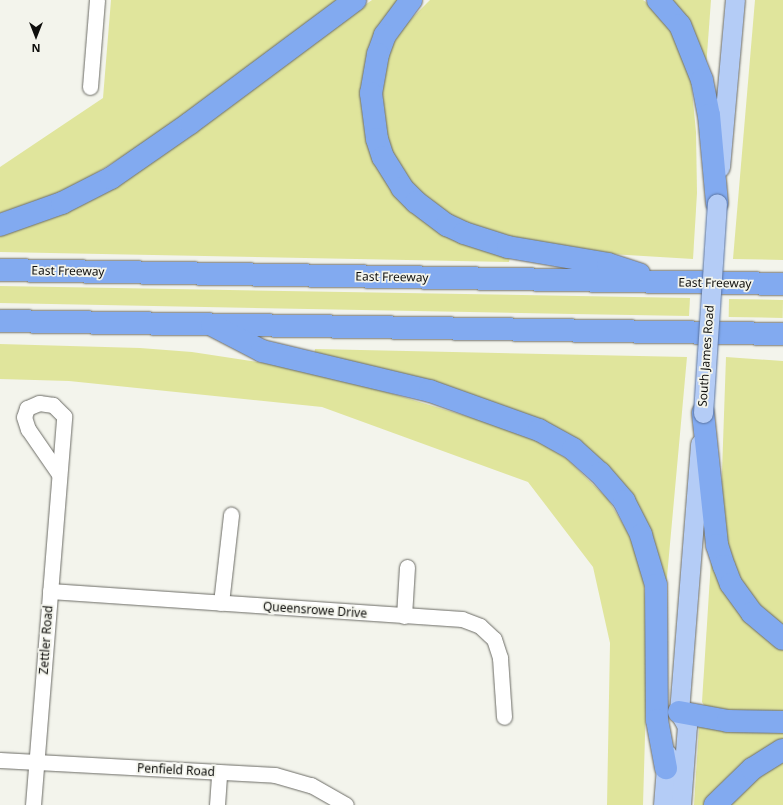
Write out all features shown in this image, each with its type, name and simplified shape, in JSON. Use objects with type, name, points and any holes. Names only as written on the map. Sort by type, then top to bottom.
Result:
[{"type":"highway","points":[[0,225],[62,203],[111,178],[190,123],[355,0]]},
{"type":"highway","points":[[411,0],[385,35],[376,61],[371,93],[377,139],[383,158],[402,188],[416,202],[447,225],[464,233],[508,247],[608,264],[661,282]]},
{"type":"highway","points":[[658,0],[680,25],[702,80],[709,115],[717,203]]},
{"type":"highway","name":"East Freeway","points":[[0,270],[783,284]]},
{"type":"highway","points":[[0,320],[783,334]]},
{"type":"highway","points":[[207,323],[262,351],[325,364],[430,391],[539,430],[573,449],[600,473],[624,501],[641,535],[656,585],[657,720],[666,768]]},
{"type":"highway","points":[[743,333],[783,350]]},
{"type":"highway","points":[[702,413],[717,545],[724,566],[731,584],[752,613],[783,639]]},
{"type":"highway","points":[[679,712],[728,720],[783,722]]},
{"type":"highway","points":[[716,805],[752,769],[783,750]]},
{"type":"main road","name":"South James Road","points":[[681,805],[687,726],[679,712],[717,203],[735,0]]},
{"type":"main road","name":"South James Road","points":[[663,805],[669,724],[679,712]]},
{"type":"street","points":[[90,87],[97,0]]},
{"type":"street","name":"Zettler Road","points":[[33,805],[59,474]]},
{"type":"street","points":[[221,603],[231,515]]},
{"type":"street","points":[[404,616],[407,567]]},
{"type":"street","name":"Queensrowe Drive","points":[[50,591],[462,620],[480,626],[494,639],[500,658],[504,717]]},
{"type":"street","name":"Penfield Road","points":[[0,760],[275,775],[311,785],[346,805]]},
{"type":"street","points":[[217,805],[219,773]]},
{"type":"green space","points":[[111,0],[339,0],[157,135],[85,180],[52,196],[0,213],[0,167],[103,98]]},
{"type":"green space","points":[[372,0],[403,0],[375,43],[383,174],[510,256],[509,262],[0,252],[0,234],[67,211]]},
{"type":"green space","points":[[430,0],[643,0],[646,2],[669,27],[680,47],[691,80],[696,132],[697,193],[693,259],[594,253],[505,239],[448,215],[425,198],[407,179],[394,158],[384,133],[380,109],[386,63],[393,44],[406,24]]},
{"type":"green space","points":[[669,0],[711,0],[706,68]]},
{"type":"green space","points":[[755,0],[783,0],[783,260],[733,259]]},
{"type":"green space","points":[[0,286],[690,298],[689,316],[573,314],[0,303]]},
{"type":"green space","points":[[729,299],[783,300],[783,318],[729,317]]},
{"type":"green space","points":[[0,344],[140,348],[192,352],[317,371],[509,429],[541,443],[567,459],[608,499],[627,531],[638,556],[643,575],[648,633],[643,805],[607,805],[610,643],[593,567],[528,482],[322,407],[69,381],[0,379]]},
{"type":"green space","points":[[315,349],[687,357],[666,588],[587,455],[314,355]]},
{"type":"green space","points":[[726,357],[783,361],[783,630],[749,597],[728,553],[721,501]]},
{"type":"green space","points":[[711,561],[783,649],[783,715],[708,711],[702,702]]},
{"type":"green space","points":[[699,726],[783,732],[783,743],[704,805],[694,805]]},
{"type":"green space","points":[[783,762],[783,805],[726,805],[751,781]]}]
